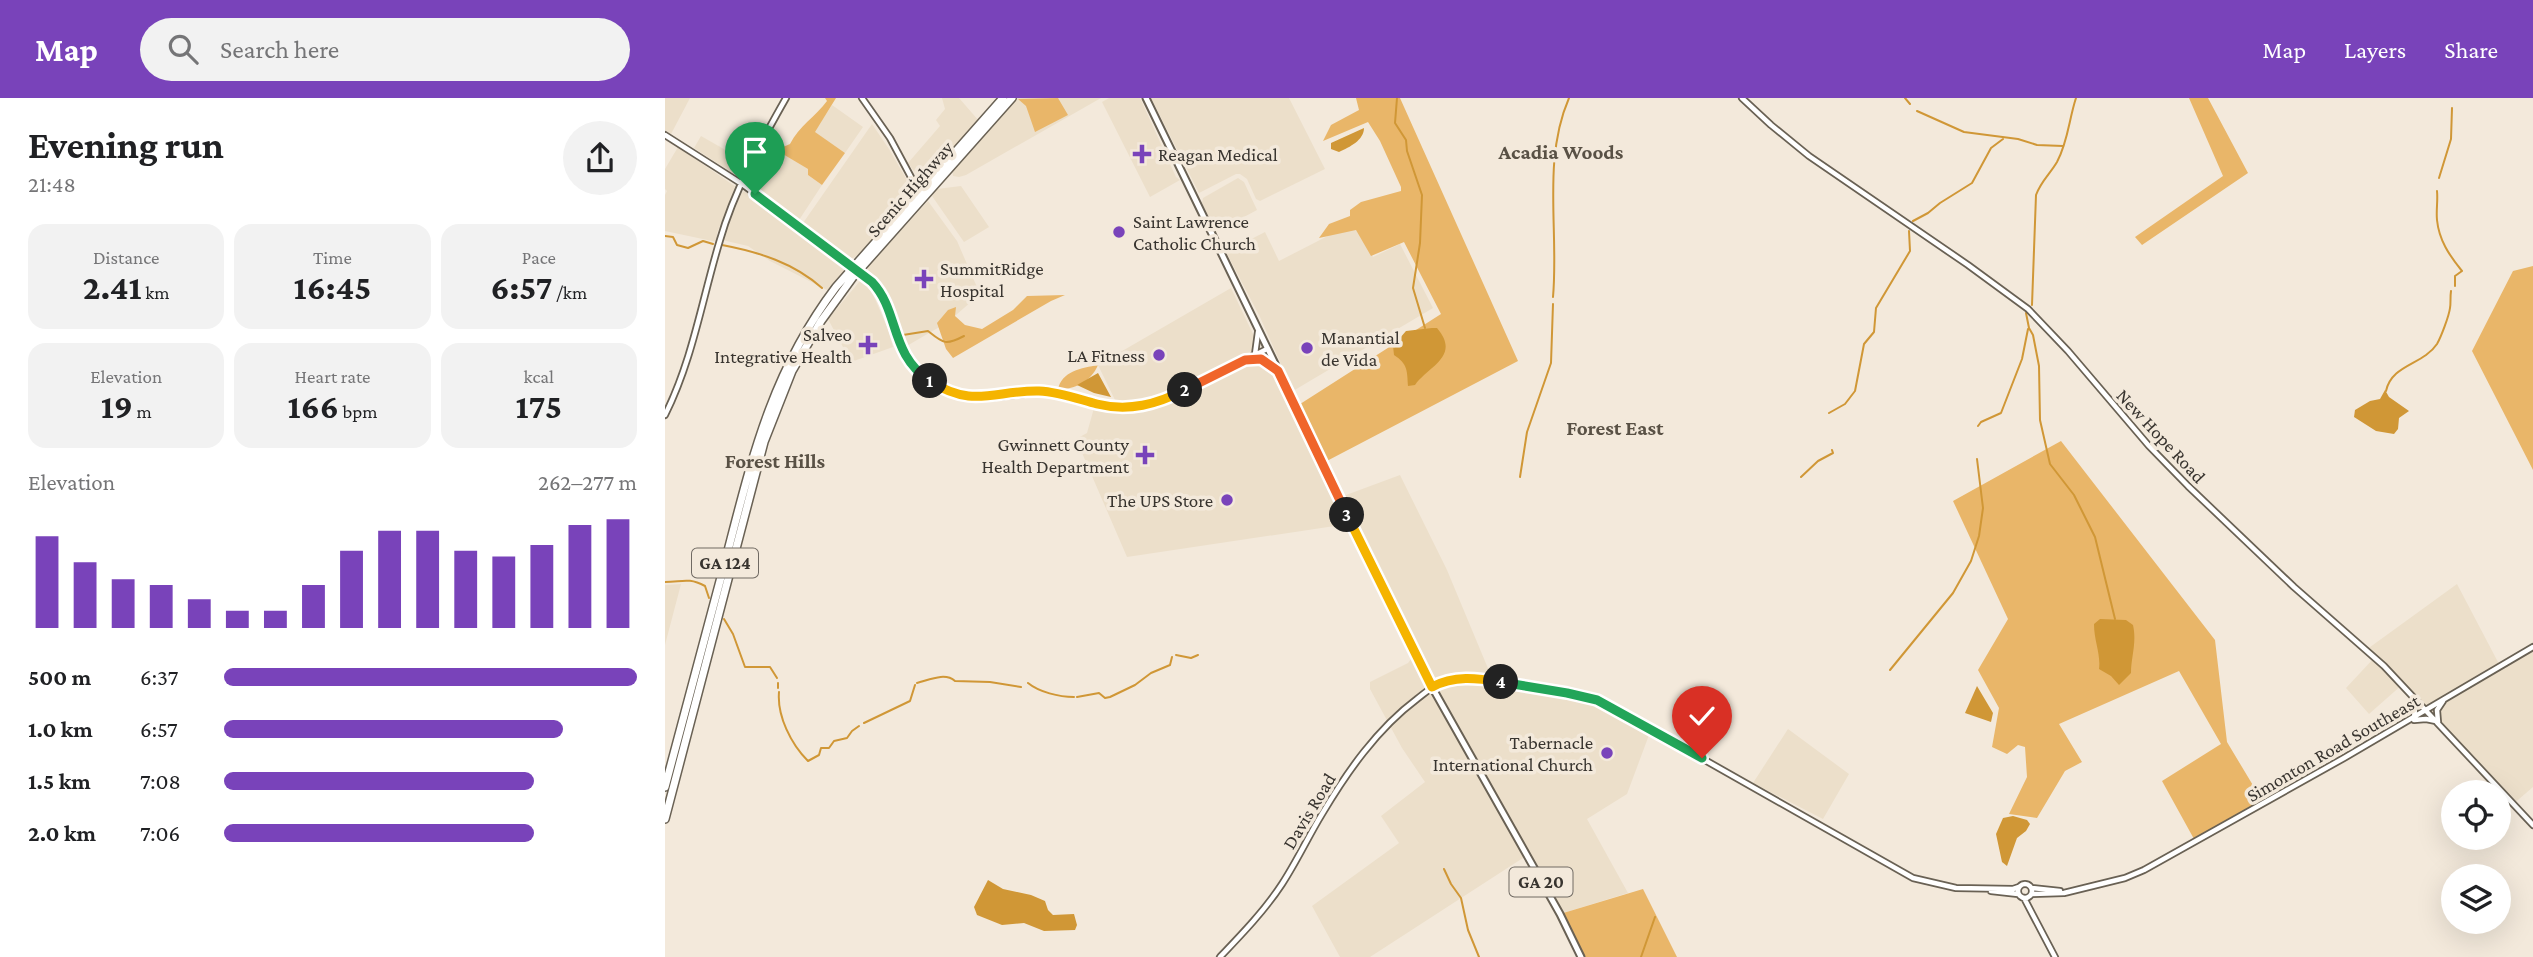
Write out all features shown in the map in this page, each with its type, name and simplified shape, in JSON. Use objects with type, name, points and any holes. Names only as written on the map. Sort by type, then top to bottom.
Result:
[{"type":"highway","name":"Scenic Highway","points":[[995,112],[1003,98]]},
{"type":"highway","name":"Scenic Highway","points":[[665,787],[750,469],[766,414],[781,378],[803,335],[821,308],[995,112],[1012,98]]},
{"type":"highway","name":"Scenic Highway","points":[[665,819],[717,614],[770,423],[792,371],[809,340],[857,268]]},
{"type":"main road","name":"GA 20","points":[[1146,98],[1432,687],[1560,914],[1581,957]]},
{"type":"street","points":[[665,415],[685,370],[720,239],[742,184],[786,98]]},
{"type":"street","points":[[862,98],[890,138],[907,171],[924,192]]},
{"type":"street","name":"New Hope Road","points":[[1742,98],[1809,156],[1979,272],[2028,309],[2068,351],[2149,446],[2188,486],[2302,594],[2378,659],[2533,825]]},
{"type":"street","points":[[665,135],[742,184],[857,268],[881,294],[898,341],[913,366],[926,379],[957,394],[986,398],[1044,392],[1106,406],[1138,407],[1167,398],[1267,349]]},
{"type":"street","points":[[1255,355],[1258,330]]},
{"type":"street","points":[[1245,360],[1261,359],[1278,371]]},
{"type":"street","name":"Simonton Road Southeast","points":[[2031,893],[2068,892],[2125,878],[2144,870],[2412,720],[2533,646]]},
{"type":"street","points":[[1432,687],[1453,679],[1474,678],[1597,700],[1907,876],[1946,886],[2013,889],[2026,884],[2031,893],[2034,916]]},
{"type":"street","name":"Davis Road","points":[[1220,957],[1282,885],[1347,774],[1398,713],[1432,687]]},
{"type":"street","points":[[2412,720],[2417,710],[2417,699],[2427,704],[2442,700]]},
{"type":"street","points":[[2412,720],[2438,722],[2437,710],[2442,700]]},
{"type":"street","points":[[2018,894],[2019,887]]},
{"type":"street","points":[[1977,888],[2018,894],[2024,898],[2055,957]]},
{"type":"street","points":[[2024,898],[2031,893]]},
{"type":"shaded area","points":[[665,98],[690,98],[671,134],[665,130]]},
{"type":"shaded area","points":[[825,98],[836,98],[815,132],[845,153],[822,185],[808,175],[808,169],[776,150],[790,144],[827,101]]},
{"type":"shaded area","points":[[942,98],[959,98],[979,121],[921,181],[908,163],[940,126],[936,120],[945,109]]},
{"type":"shaded area","points":[[1015,98],[1101,98],[966,175],[953,176],[952,170]]},
{"type":"shaded area","points":[[1058,98],[1068,115],[1035,132],[1026,106],[1018,99]]},
{"type":"shaded area","points":[[1109,98],[1140,98],[1176,177],[1180,180],[1150,197],[1102,102]]},
{"type":"shaded area","points":[[1151,98],[1289,98],[1325,169],[1260,201],[1256,199],[1247,179],[1240,174],[1199,193]]},
{"type":"shaded area","points":[[1356,98],[1400,98],[1518,361],[1323,463],[1297,406],[1441,314],[1404,242],[1371,256],[1356,230],[1319,238],[1329,224],[1350,216],[1350,210],[1361,202],[1401,191],[1380,141],[1368,122],[1323,141],[1331,125],[1359,110]]},
{"type":"shaded area","points":[[2189,98],[2208,98],[2248,173],[2142,245],[2135,237],[2223,176]]},
{"type":"shaded area","points":[[832,105],[863,127],[845,153],[814,132]]},
{"type":"shaded area","points":[[872,124],[911,187],[911,193],[859,255],[851,259],[803,223]]},
{"type":"shaded area","points":[[1364,128],[1362,136],[1352,145],[1339,152],[1331,149],[1331,143]]},
{"type":"shaded area","points":[[701,136],[750,164],[743,175],[736,175],[694,148]]},
{"type":"shaded area","points":[[766,140],[776,150],[808,169],[808,175],[822,185],[799,220],[748,183]]},
{"type":"shaded area","points":[[678,147],[736,187],[717,233],[717,242],[665,231],[665,169]]},
{"type":"shaded area","points":[[1238,178],[1244,182],[1257,210],[1216,232],[1202,203],[1203,198]]},
{"type":"shaded area","points":[[961,186],[989,227],[964,242],[932,196],[937,189]]},
{"type":"shaded area","points":[[744,191],[844,265],[846,272],[831,292],[770,261],[748,246],[722,240]]},
{"type":"shaded area","name":"SummitRidge Hospital","points":[[928,201],[957,241],[980,294],[948,322],[905,347],[888,297],[867,268]]},
{"type":"shaded area","points":[[1355,222],[1373,257],[1400,244],[1433,308],[1293,391],[1260,317],[1226,252],[1265,232],[1279,261]]},
{"type":"shaded area","points":[[2533,266],[2533,470],[2472,351],[2513,271]]},
{"type":"shaded area","points":[[860,281],[866,282],[875,299],[893,347],[851,362],[828,319]]},
{"type":"shaded area","points":[[1231,288],[1332,499],[1348,524],[1127,557],[1076,439],[1087,433],[1094,408],[1115,400],[1098,365]]},
{"type":"shaded area","points":[[1065,295],[953,358],[946,349],[937,323],[948,310],[956,307],[955,316],[965,325],[982,329],[1013,310],[1027,296]]},
{"type":"shaded area","points":[[1437,328],[1444,338],[1444,353],[1415,385],[1408,386],[1406,368],[1394,355],[1393,346],[1406,331]]},
{"type":"shaded area","points":[[1098,365],[1091,376],[1081,384],[1058,390],[1068,375],[1079,369]]},
{"type":"shaded area","points":[[1098,373],[1111,397],[1077,385]]},
{"type":"shaded area","points":[[2385,390],[2389,397],[2409,411],[2399,418],[2398,429],[2394,434],[2376,431],[2354,417],[2355,410],[2370,401],[2380,399]]},
{"type":"shaded area","points":[[2061,441],[2215,640],[2227,742],[2263,802],[2194,839],[2162,781],[2221,744],[2179,671],[2059,724],[2082,762],[2065,771],[2037,818],[2009,814],[2027,777],[2025,747],[2018,745],[2007,754],[1992,747],[1999,708],[1978,670],[2008,619],[1953,501]]},
{"type":"shaded area","points":[[1400,475],[1447,570],[1492,678],[1601,697],[1652,727],[1627,794],[1587,819],[1628,893],[1560,914],[1526,856],[1370,957],[1340,957],[1312,906],[1399,843],[1381,816],[1425,782],[1402,748],[1370,689],[1370,682],[1408,663],[1414,655],[1389,586],[1338,498]]},
{"type":"shaded area","points":[[681,584],[665,645],[665,585]]},
{"type":"shaded area","points":[[2457,584],[2499,664],[2531,647],[2533,650],[2533,787],[2512,805],[2511,780],[2490,780],[2426,706],[2403,684],[2369,714],[2346,688],[2374,658],[2366,650]]},
{"type":"shaded area","points":[[2100,619],[2126,620],[2133,625],[2131,673],[2119,685],[2099,669],[2094,624]]},
{"type":"shaded area","points":[[1977,686],[1993,713],[1991,722],[1965,713]]},
{"type":"shaded area","points":[[1788,729],[1849,774],[1823,819],[1753,783]]},
{"type":"shaded area","points":[[2013,816],[2027,820],[2030,824],[2017,838],[2007,866],[2002,862],[1996,834],[2003,818]]},
{"type":"shaded area","points":[[988,880],[1003,889],[1045,901],[1053,915],[1074,914],[1077,925],[1075,930],[1044,931],[1024,923],[1002,925],[977,915],[974,907]]},
{"type":"shaded area","points":[[1643,889],[1677,957],[1583,957],[1560,914]]},
{"type":"waterway","points":[[1397,98],[1395,123],[1406,140],[1407,151],[1422,195],[1420,243],[1413,288],[1425,328]]},
{"type":"waterway","points":[[1553,297],[1556,146],[1569,98]]},
{"type":"waterway","points":[[1905,98],[1910,104]]},
{"type":"waterway","points":[[2032,305],[2036,195],[2061,154],[2076,98]]},
{"type":"waterway","points":[[2439,178],[2451,139],[2452,108]]},
{"type":"waterway","points":[[1917,111],[1964,132],[2018,139],[2037,145],[2063,146]]},
{"type":"waterway","points":[[1913,221],[1972,183],[1991,148],[2003,139]]},
{"type":"waterway","points":[[2437,191],[2437,220],[2442,241],[2462,271],[2455,276],[2455,286]]},
{"type":"waterway","points":[[1829,413],[1845,404],[1855,391],[1864,344],[1874,332],[1876,308],[1910,251],[1909,231]]},
{"type":"waterway","points":[[665,236],[673,237],[677,245],[688,248],[703,241],[713,244]]},
{"type":"waterway","points":[[722,245],[788,265],[822,288]]},
{"type":"waterway","points":[[2386,391],[2395,375],[2437,344],[2449,312],[2451,291]]},
{"type":"waterway","points":[[1520,477],[1527,432],[1551,363],[1553,304]]},
{"type":"waterway","points":[[2026,313],[2039,366],[2040,420],[2050,464],[2074,495],[2095,537],[2115,619]]},
{"type":"waterway","points":[[1978,426],[2001,413],[2022,359],[2028,329]]},
{"type":"waterway","points":[[903,335],[928,331],[948,342],[964,336]]},
{"type":"waterway","points":[[1801,477],[1818,461],[1833,453],[1832,450]]},
{"type":"waterway","points":[[1890,670],[1953,593],[1971,561],[1979,536],[1983,508],[1977,459]]},
{"type":"waterway","points":[[665,582],[699,583],[705,586],[709,598]]},
{"type":"waterway","points":[[724,619],[733,634],[745,667],[770,667],[777,678]]},
{"type":"waterway","points":[[1176,655],[1191,658],[1198,655]]},
{"type":"waterway","points":[[1077,697],[1099,693],[1105,698],[1110,697],[1170,665],[1172,657]]},
{"type":"waterway","points":[[917,683],[947,677],[955,681],[990,682],[1021,687]]},
{"type":"waterway","points":[[778,683],[778,688]]},
{"type":"waterway","points":[[1028,683],[1049,693],[1074,697]]},
{"type":"waterway","points":[[864,723],[910,701],[915,685]]},
{"type":"waterway","points":[[779,692],[780,711],[786,729],[808,761],[819,755],[821,748],[829,748],[834,741],[847,738],[859,726]]},
{"type":"waterway","points":[[1444,869],[1461,898],[1468,930],[1479,957]]},
{"type":"waterway","points":[[1641,957],[1655,917]]},
{"type":"place","name":"Reagan Medical","points":[[1142,154]]},
{"type":"place","name":"Saint Lawrence Catholic Church","points":[[1119,232]]},
{"type":"place","name":"SummitRidge Hospital","points":[[924,279]]},
{"type":"place","name":"Salveo Integrative Health","points":[[868,345]]},
{"type":"place","name":"Manantial de Vida","points":[[1307,348]]},
{"type":"place","name":"LA Fitness","points":[[1159,355]]},
{"type":"place","name":"Gwinnett County Health Department","points":[[1145,455]]},
{"type":"place","name":"The UPS Store","points":[[1227,500]]},
{"type":"place","name":"Tabernacle International Church","points":[[1607,753]]},
{"type":"district","name":"Acadia Woods","points":[[1561,152]]},
{"type":"district","name":"Forest East","points":[[1615,428]]},
{"type":"district","name":"Forest Hills","points":[[775,461]]},
{"type":"route","points":[[755,194],[872,282],[881,294],[908,360],[926,379],[957,394],[986,398],[1044,392],[1106,406],[1138,407],[1167,398],[1245,360],[1256,358],[1268,363],[1278,371],[1304,422],[1432,687],[1453,679],[1474,678],[1588,697],[1613,707],[1702,758]]}]
